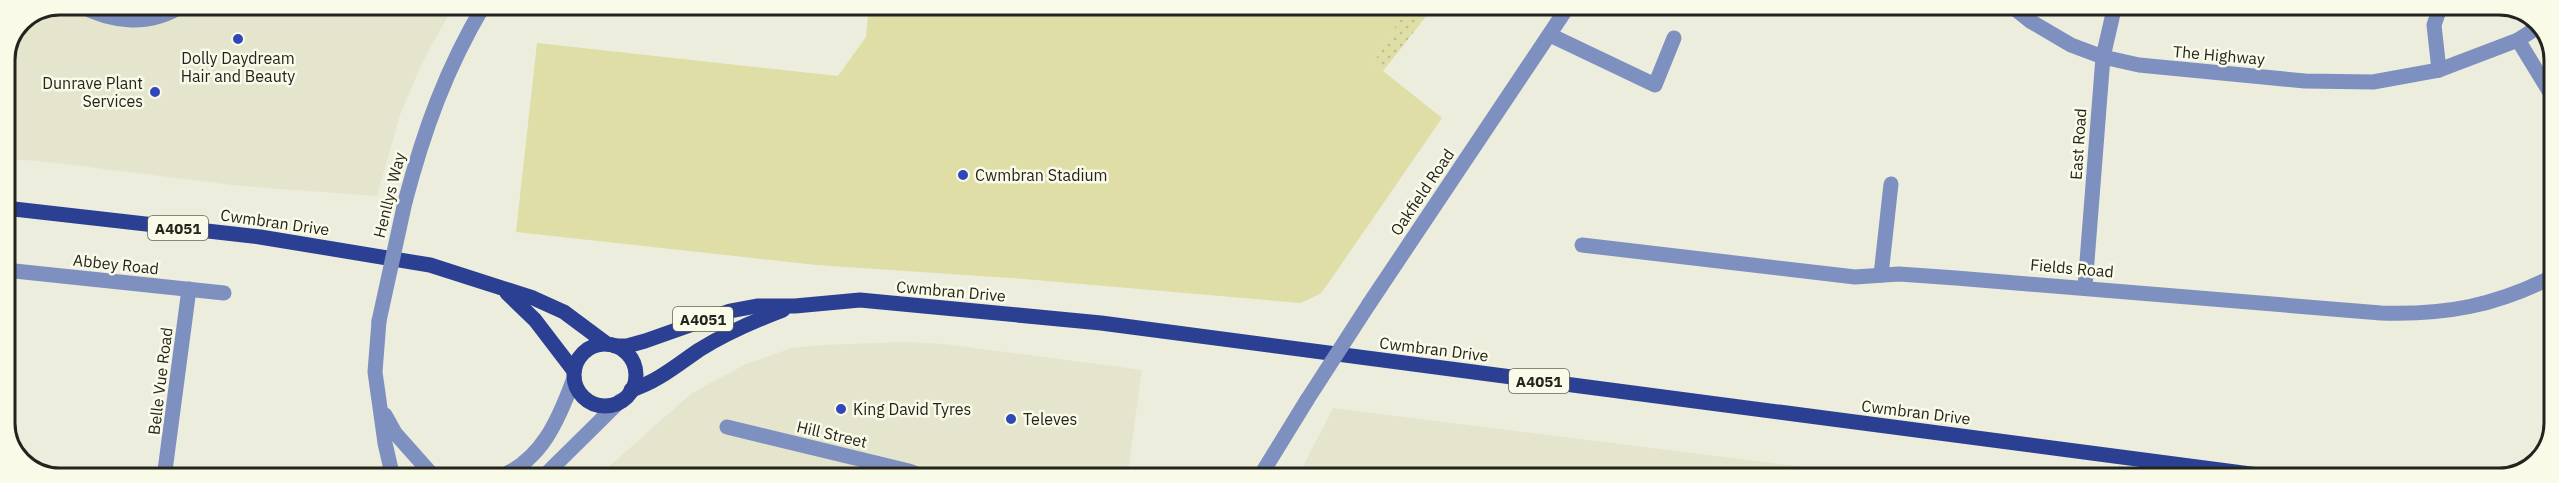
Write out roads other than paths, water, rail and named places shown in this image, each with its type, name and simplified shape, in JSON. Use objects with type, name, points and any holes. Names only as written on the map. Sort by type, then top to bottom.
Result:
[{"type":"main road","name":"Cwmbran Drive","points":[[15,209],[260,237],[351,251],[430,266],[500,288]]},
{"type":"main road","name":"A4051","points":[[500,288],[533,298],[564,312],[627,354],[634,368],[634,383],[626,396]]},
{"type":"main road","name":"A4051","points":[[500,288],[534,320],[574,374],[579,393],[591,402],[606,406],[650,384],[701,349],[737,328],[795,306]]},
{"type":"main road","name":"Cwmbran Drive","points":[[795,306],[861,300],[1101,323],[2205,468]]},
{"type":"main road","name":"A4051","points":[[574,374],[580,356],[592,347],[627,346],[730,311],[757,306],[795,306]]},
{"type":"street","points":[[102,15],[111,19],[128,21],[159,15]]},
{"type":"street","name":"Henllys Way","points":[[391,468],[375,372],[379,321],[405,202],[421,142],[441,87],[479,15]]},
{"type":"street","name":"Oakfield Road","points":[[1265,468],[1369,304],[1563,15]]},
{"type":"street","name":"The Highway","points":[[2022,15],[2071,45],[2103,57],[2139,65],[2305,81],[2373,82],[2439,70],[2518,40],[2533,30]]},
{"type":"street","name":"East Road","points":[[2085,287],[2103,57],[2113,15]]},
{"type":"street","points":[[2438,15],[2434,25],[2439,70]]},
{"type":"street","points":[[1550,35],[1655,85],[1674,38]]},
{"type":"street","points":[[2518,40],[2544,83]]},
{"type":"street","points":[[1881,275],[1891,184]]},
{"type":"street","name":"Fields Road","points":[[1582,245],[1855,277],[1911,275],[2085,287],[2370,312],[2423,314],[2480,306],[2544,280]]},
{"type":"street","name":"Abbey Road","points":[[15,271],[224,293]]},
{"type":"street","name":"Belle Vue Road","points":[[166,468],[189,289]]},
{"type":"street","points":[[514,468],[530,457],[560,417],[574,374]]},
{"type":"street","points":[[552,468],[626,396]]},
{"type":"street","name":"Henllys Way","points":[[381,407],[395,434],[426,468]]},
{"type":"street","name":"Hill Street","points":[[727,428],[896,468]]},
{"type":"place","name":"Dolly Daydream Hair and Beauty","points":[[238,39]]},
{"type":"place","name":"Dunrave Plant Services","points":[[155,92]]},
{"type":"place","name":"Cwmbran Stadium","points":[[963,175]]},
{"type":"place","name":"King David Tyres","points":[[841,409]]},
{"type":"place","name":"Televes","points":[[1011,419]]}]
